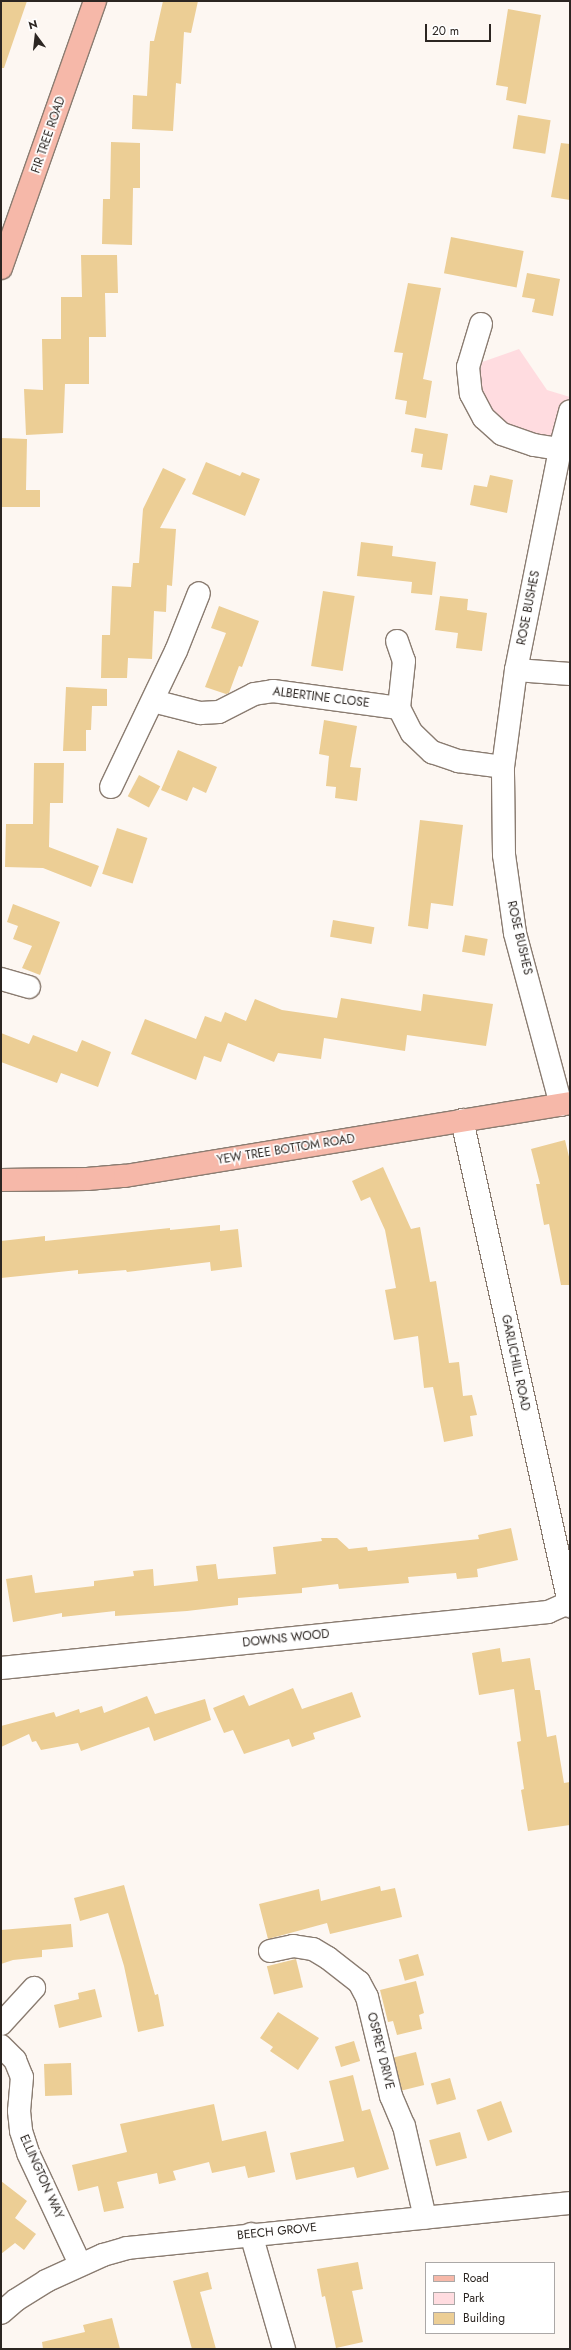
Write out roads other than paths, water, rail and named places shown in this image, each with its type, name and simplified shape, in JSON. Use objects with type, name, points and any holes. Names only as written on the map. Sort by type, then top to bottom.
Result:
[{"type":"main road","name":"FIR TREE ROAD","points":[[1,268],[95,1]]},
{"type":"main road","name":"YEW TREE BOTTOM ROAD","points":[[1,1180],[86,1179],[125,1176],[566,1104]]},
{"type":"street","points":[[481,324],[468,367],[470,394],[484,418],[502,434],[534,445],[560,449]]},
{"type":"street","name":"ROSE BUSHES","points":[[566,1104],[515,933],[504,855],[503,767],[516,670],[560,449],[570,411]]},
{"type":"street","points":[[111,787],[176,651],[199,593]]},
{"type":"street","points":[[397,641],[404,660],[399,708],[412,733],[432,752],[458,761],[503,767]]},
{"type":"street","points":[[516,670],[570,674]]},
{"type":"street","name":"ALBERTINE CLOSE","points":[[153,700],[200,713],[219,712],[254,694],[274,691],[399,708]]},
{"type":"street","points":[[1,979],[29,987]]},
{"type":"street","name":"GARLICHILL ROAD","points":[[462,1120],[570,1604]]},
{"type":"street","name":"DOWNS WOOD","points":[[1,1668],[548,1612],[570,1604]]},
{"type":"street","name":"OSPREY DRIVE","points":[[270,1951],[293,1946],[313,1950],[328,1958],[359,1982],[367,1997],[391,2096],[404,2126],[425,2218]]},
{"type":"street","points":[[1,2024],[34,1988]]},
{"type":"street","name":"ELLINGTON WAY","points":[[1,2046],[15,2060],[22,2077],[20,2118],[21,2131],[28,2153],[80,2264]]},
{"type":"street","name":"BEECH GROVE","points":[[1,2313],[16,2300],[46,2281],[80,2264],[127,2248],[252,2234],[570,2203]]},
{"type":"street","points":[[252,2234],[284,2349]]}]
